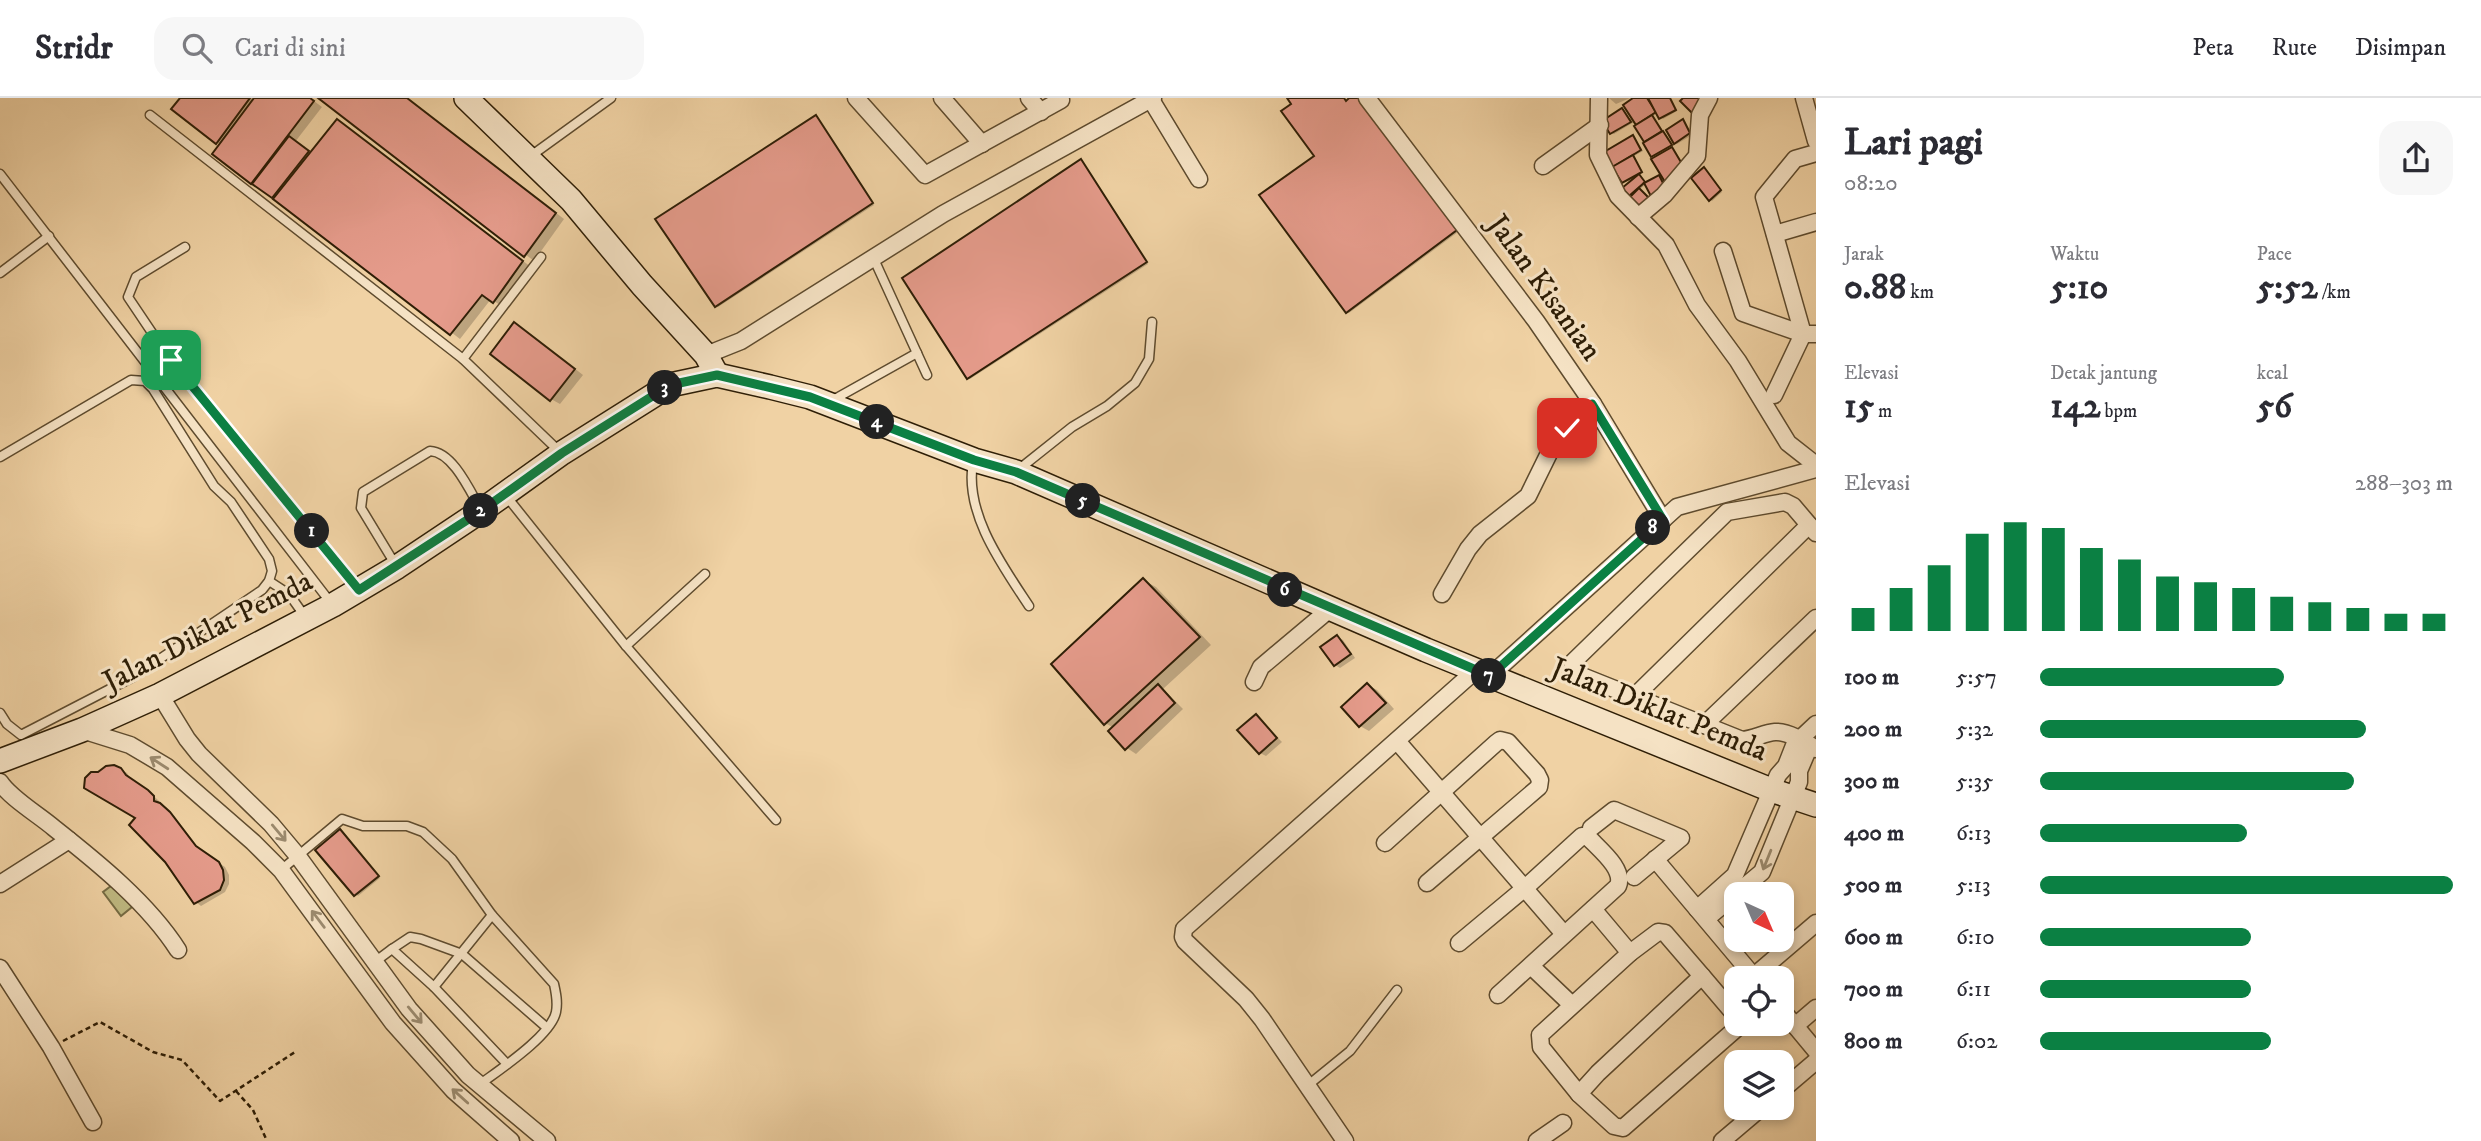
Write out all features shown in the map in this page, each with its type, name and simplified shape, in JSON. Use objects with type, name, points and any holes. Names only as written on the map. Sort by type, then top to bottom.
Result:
[{"type":"street","points":[[466,98],[571,200],[711,365],[741,341],[943,214],[1151,98],[1199,179]]},
{"type":"street","points":[[856,98],[925,175],[1061,100]]},
{"type":"street","points":[[942,98],[982,144]]},
{"type":"street","points":[[1029,98],[1041,112]]},
{"type":"street","name":"Jalan Kisanian","points":[[1367,98],[1536,321],[1592,404],[1663,520]]},
{"type":"street","points":[[1599,98],[1598,155],[1618,196],[1666,245],[1697,305],[1738,361],[1788,443],[1816,467]]},
{"type":"street","points":[[1638,217],[1664,195],[1697,156],[1700,115],[1709,98]]},
{"type":"street","points":[[1804,98],[1816,141]]},
{"type":"street","points":[[1543,166],[1600,125]]},
{"type":"street","points":[[1774,395],[1809,334],[1764,197],[1795,159],[1816,153]]},
{"type":"street","points":[[1774,234],[1816,222]]},
{"type":"street","points":[[1723,251],[1743,313],[1809,334]]},
{"type":"street","name":"Jalan Diklat Pemda","points":[[0,761],[82,730],[160,695],[333,605],[481,511],[562,453],[670,385],[711,365],[770,387],[827,403],[974,460],[1016,472],[1483,673],[1816,805]]},
{"type":"street","points":[[1442,594],[1468,549],[1480,534],[1528,496],[1556,439],[1592,404]]},
{"type":"street","points":[[1345,1141],[1262,1019],[1231,984],[1185,942],[1184,929],[1677,507],[1816,467]]},
{"type":"street","points":[[1634,697],[1813,529],[1793,506],[1785,502],[1727,512],[1573,662],[1572,669],[1577,674],[1634,697],[1742,740],[1776,731],[1806,743]]},
{"type":"street","points":[[1254,682],[1261,667],[1330,609]]},
{"type":"street","points":[[1704,725],[1816,618]]},
{"type":"street","points":[[160,695],[199,754],[271,824],[297,856],[410,1009],[468,1075],[547,1141]]},
{"type":"street","points":[[1701,914],[1735,876],[1782,793],[1799,782],[1806,743],[1816,724]]},
{"type":"street","points":[[82,730],[130,745],[167,767],[253,842],[281,870],[393,1023],[453,1090],[511,1141]]},
{"type":"street","points":[[1385,843],[1500,740],[1508,741],[1536,774],[1540,780],[1539,786],[1427,884]]},
{"type":"street","points":[[1701,914],[1762,872],[1782,793],[1778,775],[1806,743]]},
{"type":"street","points":[[1399,744],[1564,934]]},
{"type":"street","points":[[0,782],[149,912],[178,950]]},
{"type":"street","points":[[1591,828],[1614,810],[1681,838],[1634,877]]},
{"type":"street","points":[[1459,943],[1579,838],[1585,836],[1620,875],[1618,886],[1498,995]]},
{"type":"street","points":[[0,884],[69,840]]},
{"type":"street","points":[[1655,859],[1745,966]]},
{"type":"street","points":[[1593,909],[1630,953]]},
{"type":"street","points":[[1767,966],[1816,923]]},
{"type":"street","points":[[1724,1002],[1662,932],[1654,934],[1630,953],[1543,1030],[1539,1041],[1578,1094],[1618,1129],[1623,1128],[1728,1036]]},
{"type":"street","points":[[1531,966],[1572,1005]]},
{"type":"street","points":[[0,968],[51,1047],[93,1122]]},
{"type":"street","points":[[1578,1094],[1702,976]]},
{"type":"street","points":[[1816,1008],[1795,1026],[1816,1051]]},
{"type":"street","points":[[1794,1080],[1816,1061]]},
{"type":"street","points":[[1722,1141],[1747,1120]]},
{"type":"street","points":[[1537,1141],[1563,1123]]},
{"type":"lane","points":[[527,158],[611,98]]},
{"type":"lane","points":[[150,115],[463,359],[562,453]]},
{"type":"lane","points":[[0,174],[333,605]]},
{"type":"lane","points":[[0,273],[48,236]]},
{"type":"lane","points":[[185,247],[136,278],[128,297],[171,360],[359,590]]},
{"type":"lane","points":[[463,359],[541,257]]},
{"type":"lane","points":[[873,257],[927,375]]},
{"type":"lane","points":[[1016,472],[1072,427],[1107,406],[1135,383],[1149,359],[1152,322]]},
{"type":"lane","points":[[827,403],[917,353]]},
{"type":"lane","points":[[0,457],[131,380],[145,381],[153,389],[214,486],[230,502],[269,559],[272,571],[262,590],[133,677],[21,735],[7,724],[0,713]]},
{"type":"lane","points":[[397,566],[361,508],[363,492],[430,451],[438,452],[444,455],[466,484],[481,511]]},
{"type":"lane","points":[[974,460],[971,476],[976,507],[984,529],[1002,564],[1029,606]]},
{"type":"lane","points":[[505,494],[626,646],[776,820]]},
{"type":"lane","points":[[626,646],[705,574]]},
{"type":"lane","points":[[269,581],[289,594],[306,619]]},
{"type":"lane","points":[[281,870],[342,818],[363,826],[407,826],[423,832],[452,859],[492,915],[554,984],[557,997],[556,1015],[528,1049],[479,1085]]},
{"type":"lane","points":[[434,987],[492,915]]},
{"type":"lane","points":[[376,961],[410,937],[462,954],[546,1027]]},
{"type":"lane","points":[[392,948],[434,987],[507,1064]]},
{"type":"lane","points":[[1307,1086],[1350,1051],[1397,990]]},
{"type":"path","points":[[51,1047],[100,1022],[153,1052],[182,1060],[220,1101],[295,1052]]},
{"type":"path","points":[[236,1091],[253,1110],[268,1141]]},
{"type":"shaded area","points":[[115,883],[132,907],[121,916],[103,892]]},
{"type":"building","points":[[180,98],[250,98],[216,144],[171,109]]},
{"type":"building","points":[[254,98],[310,98],[314,101],[251,184],[212,154]]},
{"type":"building","points":[[318,98],[407,98],[556,213],[524,257]]},
{"type":"building","points":[[1287,98],[1344,98],[1346,101],[1349,98],[1359,98],[1457,230],[1346,313],[1259,195],[1314,156],[1281,111],[1291,104]]},
{"type":"building","points":[[1633,98],[1647,98],[1656,112],[1636,125],[1623,105]]},
{"type":"building","points":[[1648,98],[1670,98],[1676,110],[1659,119]]},
{"type":"building","points":[[1683,98],[1705,98],[1693,114],[1680,101]]},
{"type":"building","points":[[1622,108],[1631,122],[1610,134],[1602,121]]},
{"type":"building","points":[[816,115],[873,203],[715,307],[655,219]]},
{"type":"building","points":[[1652,115],[1662,131],[1644,142],[1634,126]]},
{"type":"building","points":[[337,119],[523,261],[493,303],[482,295],[450,335],[273,199]]},
{"type":"building","points":[[1683,119],[1690,133],[1674,144],[1666,130]]},
{"type":"building","points":[[1663,131],[1672,145],[1651,157],[1643,143]]},
{"type":"building","points":[[1633,135],[1641,150],[1613,167],[1604,152]]},
{"type":"building","points":[[289,136],[309,151],[272,198],[252,184]]},
{"type":"building","points":[[1672,147],[1685,169],[1665,182],[1651,159]]},
{"type":"building","points":[[1633,155],[1642,172],[1622,183],[1612,167]]},
{"type":"building","points":[[1081,159],[1147,262],[967,379],[902,278]]},
{"type":"building","points":[[1704,167],[1721,190],[1709,201],[1691,178]]},
{"type":"building","points":[[1639,174],[1645,182],[1629,196],[1622,188]]},
{"type":"building","points":[[1659,175],[1667,191],[1653,200],[1644,183]]},
{"type":"building","points":[[1639,188],[1653,202],[1640,215],[1626,201]]},
{"type":"building","points":[[514,322],[575,369],[550,401],[490,354]]},
{"type":"building","points":[[1143,578],[1200,637],[1104,725],[1051,664]]},
{"type":"building","points":[[1337,635],[1351,654],[1334,666],[1320,647]]},
{"type":"building","points":[[1367,683],[1386,703],[1359,727],[1341,707]]},
{"type":"building","points":[[1158,684],[1175,703],[1125,750],[1108,731]]},
{"type":"building","points":[[1256,714],[1277,738],[1259,754],[1237,730]]},
{"type":"building","points":[[114,765],[148,790],[154,796],[154,801],[170,812],[196,846],[219,862],[224,880],[220,890],[194,904],[165,862],[129,825],[135,818],[84,788],[85,778],[91,772]]},
{"type":"building","points":[[340,829],[379,876],[354,896],[315,850]]},
{"type":"route","points":[[171,360],[359,590],[481,511],[562,453],[670,385],[717,375],[810,397],[974,460],[1016,472],[1490,676],[1663,520],[1592,404],[1567,428]]}]
